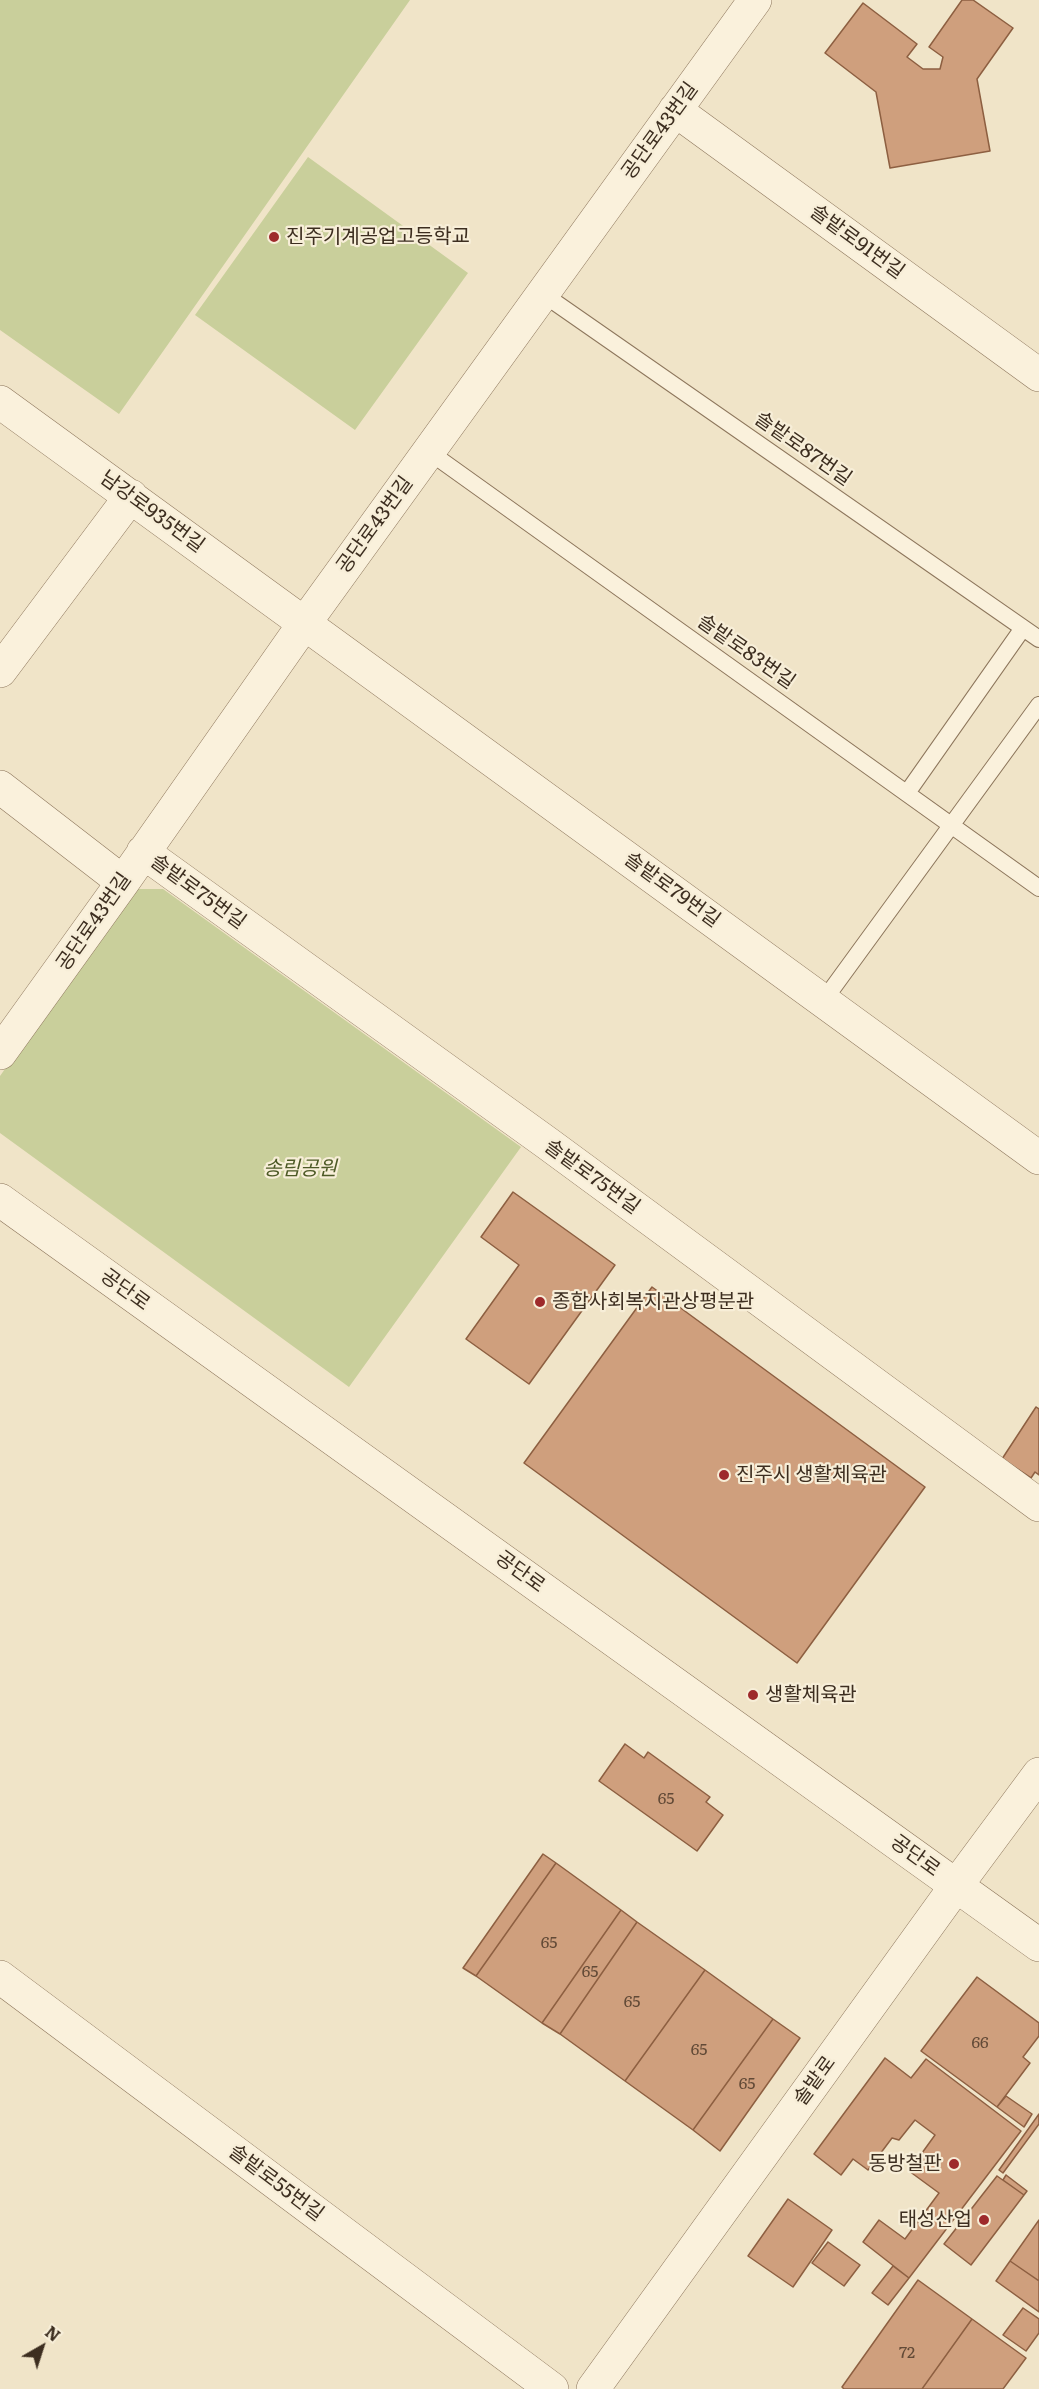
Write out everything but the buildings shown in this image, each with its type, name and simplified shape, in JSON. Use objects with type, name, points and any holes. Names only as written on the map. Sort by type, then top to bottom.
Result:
[{"type":"street","name":"공단로43번길","points":[[0,1053],[428,451],[755,0]]},
{"type":"street","name":"솔밭로91번길","points":[[675,110],[1039,375]]},
{"type":"street","name":"남강로935번길","points":[[0,402],[304,624]]},
{"type":"street","points":[[0,671],[131,496]]},
{"type":"street","name":"솔밭로79번길","points":[[304,624],[1039,1158]]},
{"type":"street","points":[[0,787],[123,882]]},
{"type":"street","name":"솔밭로75번길","points":[[143,852],[537,1136],[1039,1505]]},
{"type":"street","name":"공단로","points":[[0,1200],[1039,1945]]},
{"type":"street","name":"솔밭로","points":[[593,2389],[1039,1774]]},
{"type":"street","name":"솔밭로55번길","points":[[0,1977],[552,2389]]},
{"type":"lane","name":"솔밭로87번길","points":[[543,294],[1039,639]]},
{"type":"lane","name":"솔밭로83번길","points":[[428,451],[1039,888]]},
{"type":"lane","points":[[907,793],[1023,628]]},
{"type":"lane","points":[[824,1000],[1039,705]]},
{"type":"green space","points":[[0,0],[410,0],[119,414],[0,330]]},
{"type":"green space","points":[[308,157],[468,273],[355,430],[195,315]]},
{"type":"green space","name":"송림공원","points":[[133,889],[163,889],[521,1147],[349,1387],[0,1133],[0,1076]]},
{"type":"place","name":"진주기계공업고등학교","points":[[274,237]]},
{"type":"place","name":"종합사회복지관상평분관","points":[[540,1302]]},
{"type":"place","name":"진주시 생활체육관","points":[[724,1475]]},
{"type":"place","name":"생활체육관","points":[[753,1695]]},
{"type":"place","name":"동방철판","points":[[954,2164]]},
{"type":"place","name":"태성산업","points":[[984,2220]]}]
